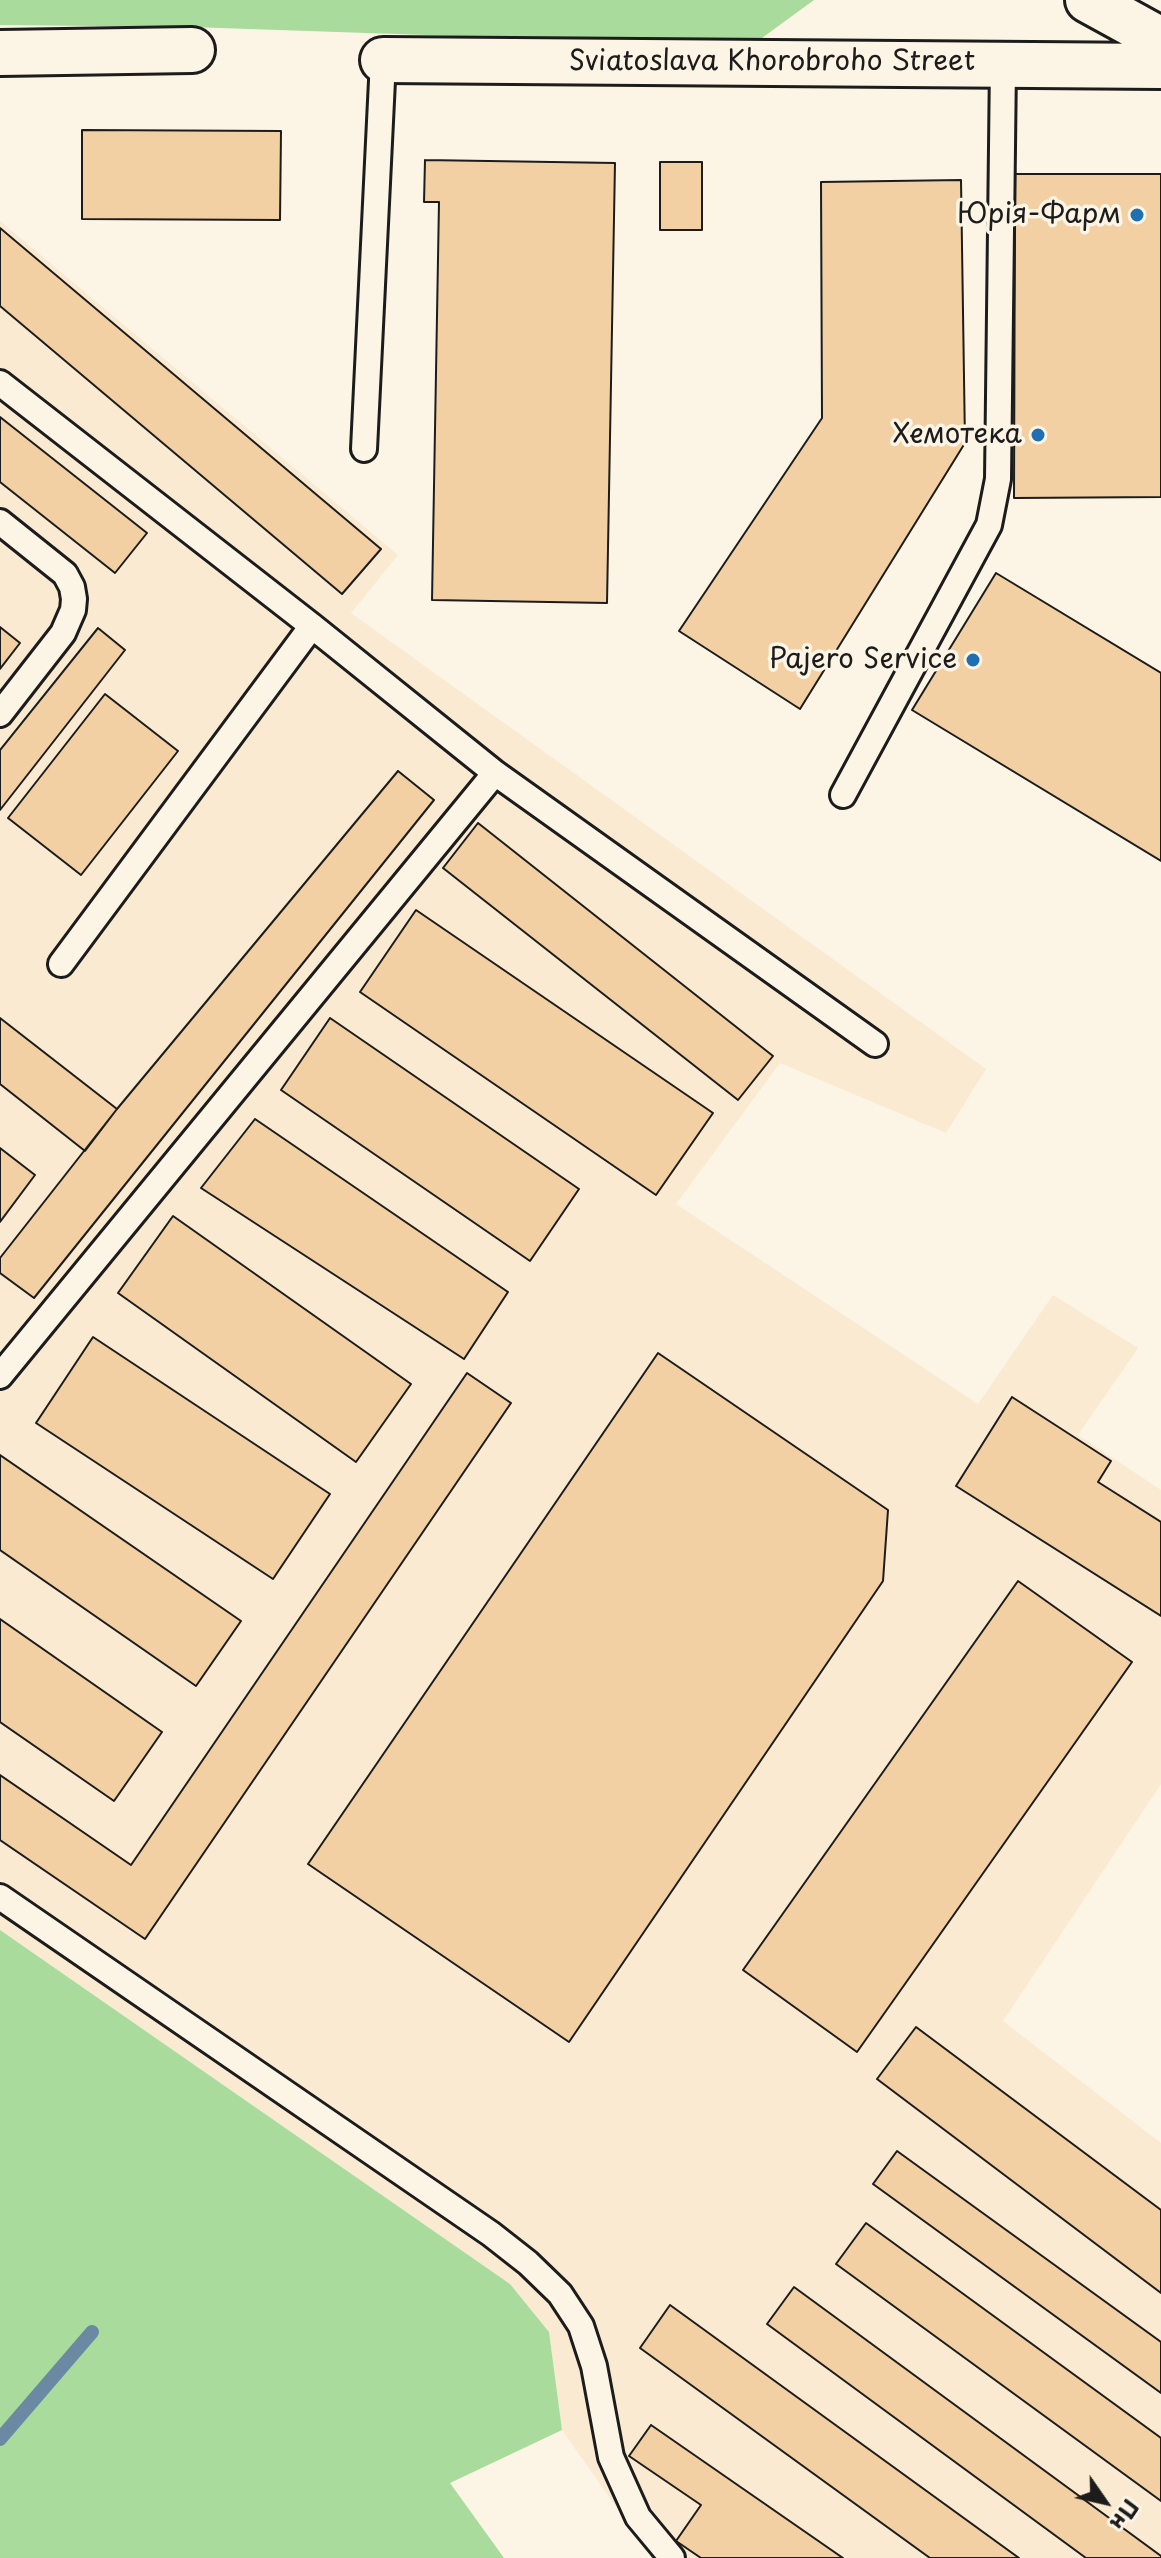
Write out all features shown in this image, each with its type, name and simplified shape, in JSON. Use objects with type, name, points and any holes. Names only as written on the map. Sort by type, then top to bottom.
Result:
[{"type":"street","points":[[1088,0],[1161,40]]},
{"type":"street","points":[[1160,0],[1158,10],[1161,16]]},
{"type":"street","points":[[0,53],[192,50]]},
{"type":"street","name":"Sviatoslava Khorobroho Street","points":[[383,60],[1161,66]]},
{"type":"lane","points":[[364,449],[383,60]]},
{"type":"lane","points":[[843,795],[989,525],[998,479],[1003,64]]},
{"type":"lane","points":[[0,383],[495,773],[875,1044]]},
{"type":"lane","points":[[0,522],[65,574],[74,599],[73,610],[63,633],[0,714]]},
{"type":"lane","points":[[61,964],[312,626]]},
{"type":"lane","points":[[0,1376],[495,773]]},
{"type":"lane","points":[[0,1897],[491,2234],[560,2294],[581,2326],[594,2366],[611,2457],[638,2517],[672,2558]]},
{"type":"shaded area","points":[[0,221],[398,555],[351,613],[986,1069],[946,1133],[780,1063],[676,1204],[978,1404],[1053,1295],[1138,1348],[1078,1435],[1161,1490],[1161,1784],[1003,2021],[1161,2143],[1161,2558],[652,2558],[562,2430],[549,2332],[510,2284],[0,1930]]},
{"type":"green space","points":[[0,0],[814,0],[751,46],[190,27],[0,25]]},
{"type":"green space","points":[[0,1930],[510,2284],[549,2332],[562,2430],[450,2483],[504,2558],[0,2558]]},
{"type":"building","points":[[82,130],[281,131],[280,220],[82,219]]},
{"type":"building","points":[[425,160],[615,163],[607,603],[432,600],[439,202],[424,202]]},
{"type":"building","points":[[660,162],[702,162],[702,230],[660,230]]},
{"type":"building","points":[[1015,174],[1161,174],[1161,497],[1014,498]]},
{"type":"building","points":[[961,180],[965,443],[800,709],[679,631],[822,418],[821,182]]},
{"type":"building","points":[[0,228],[381,549],[342,594],[0,306]]},
{"type":"building","points":[[0,417],[147,533],[115,573],[0,482]]},
{"type":"building","points":[[996,573],[1161,673],[1161,861],[912,710]]},
{"type":"building","points":[[0,627],[20,643],[0,669]]},
{"type":"building","points":[[98,628],[125,650],[0,810],[0,750]]},
{"type":"building","points":[[105,694],[178,751],[81,875],[8,818]]},
{"type":"building","points":[[398,771],[434,800],[34,1298],[0,1273],[0,1258],[117,1109]]},
{"type":"building","points":[[478,823],[773,1056],[738,1100],[443,868]]},
{"type":"building","points":[[416,910],[713,1113],[656,1195],[360,992]]},
{"type":"building","points":[[0,1018],[117,1109],[85,1151],[0,1084]]},
{"type":"building","points":[[330,1018],[579,1189],[530,1261],[281,1090]]},
{"type":"building","points":[[255,1119],[508,1292],[464,1359],[201,1188]]},
{"type":"building","points":[[0,1148],[35,1175],[0,1222]]},
{"type":"building","points":[[173,1216],[411,1384],[356,1462],[118,1293]]},
{"type":"building","points":[[93,1337],[330,1494],[273,1579],[36,1423]]},
{"type":"building","points":[[658,1353],[888,1510],[883,1581],[569,2042],[308,1864]]},
{"type":"building","points":[[467,1373],[511,1403],[145,1939],[0,1840],[0,1775],[131,1865]]},
{"type":"building","points":[[1012,1397],[1111,1461],[1098,1482],[1161,1522],[1161,1616],[956,1486]]},
{"type":"building","points":[[0,1455],[241,1621],[196,1686],[0,1550]]},
{"type":"building","points":[[1018,1581],[1132,1662],[857,2052],[743,1970]]},
{"type":"building","points":[[0,1619],[162,1732],[114,1801],[0,1722]]},
{"type":"building","points":[[916,2027],[1161,2210],[1161,2293],[877,2079]]},
{"type":"building","points":[[897,2151],[1161,2342],[1161,2393],[873,2184]]},
{"type":"building","points":[[866,2223],[1161,2438],[1161,2501],[836,2264]]},
{"type":"building","points":[[794,2287],[1161,2558],[1086,2558],[767,2324]]},
{"type":"building","points":[[670,2305],[1019,2558],[930,2558],[640,2348]]},
{"type":"building","points":[[651,2425],[843,2558],[701,2558],[676,2541],[701,2505],[629,2456]]},
{"type":"waterway","points":[[0,2439],[92,2332]]},
{"type":"place","name":"Юрія-Фарм","points":[[1137,215]]},
{"type":"place","name":"Хемотека","points":[[1038,435]]},
{"type":"place","name":"Pajero Service","points":[[973,660]]}]
